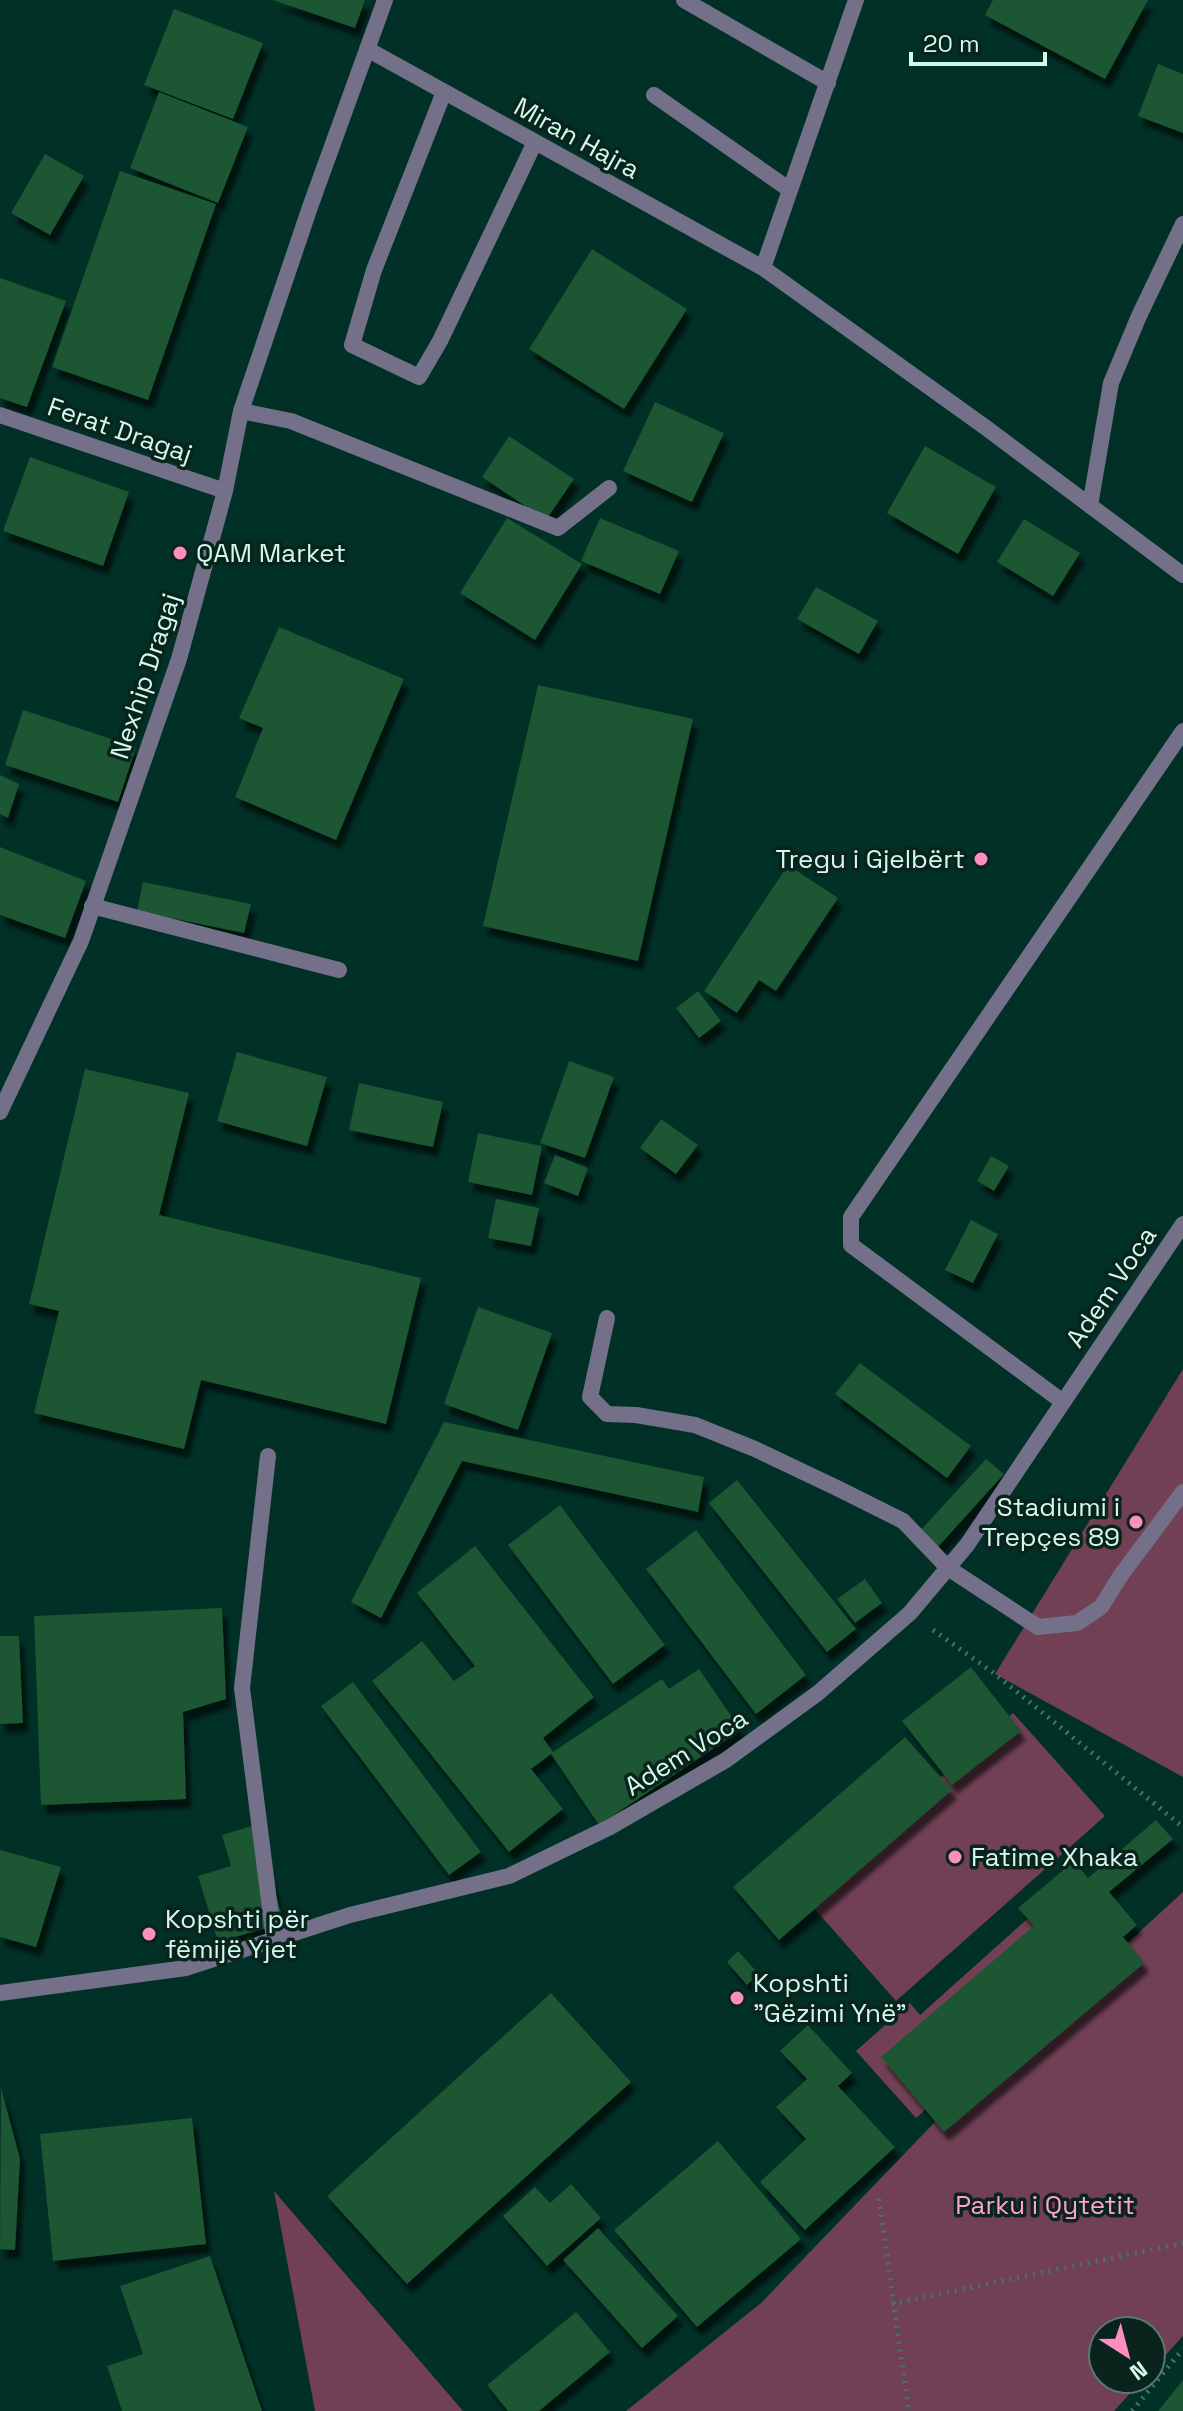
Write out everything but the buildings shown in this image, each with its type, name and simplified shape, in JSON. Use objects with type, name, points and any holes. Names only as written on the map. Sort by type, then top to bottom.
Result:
[{"type":"street","name":"Nexhip Dragaj","points":[[0,1112],[81,941],[179,659],[225,491],[241,411],[385,0]]},
{"type":"street","points":[[684,0],[828,83]]},
{"type":"street","points":[[763,268],[856,0]]},
{"type":"street","name":"Miran Hajra","points":[[367,49],[763,268],[1183,575]]},
{"type":"street","points":[[444,92],[374,270],[352,345],[419,377],[440,341],[535,142]]},
{"type":"street","points":[[654,95],[790,190]]},
{"type":"street","points":[[1090,506],[1111,383],[1183,224]]},
{"type":"street","points":[[241,411],[291,421],[558,528],[609,488]]},
{"type":"street","name":"Ferat Dragaj","points":[[0,415],[225,491]]},
{"type":"street","points":[[1063,1402],[851,1245],[851,1217],[1183,731]]},
{"type":"street","points":[[92,906],[339,970]]},
{"type":"street","name":"Adem Voca","points":[[0,1993],[186,1968],[350,1915],[509,1876],[610,1827],[726,1760],[818,1693],[910,1613],[967,1545],[1183,1224]]},
{"type":"street","points":[[607,1318],[590,1397],[607,1414],[636,1415],[695,1425],[755,1449],[903,1521],[948,1568],[1038,1627],[1077,1623],[1101,1607],[1183,1492]]},
{"type":"street","points":[[268,1456],[242,1688],[274,1940]]},
{"type":"path","points":[[910,1613],[995,1674],[1183,1827]]},
{"type":"path","points":[[879,2199],[909,2411]]},
{"type":"path","points":[[892,2304],[1183,2243]]},
{"type":"path","points":[[1132,2411],[1183,2349]]},
{"type":"green space","name":"Stadiumi i Trepçes 89","points":[[1183,1369],[1183,1777],[995,1674]]},
{"type":"green space","name":"Fatime Xhaka","points":[[1013,1713],[1105,1816],[896,2001],[805,1898]]},
{"type":"green space","name":"Parku i Qytetit","points":[[1183,1892],[1183,2336],[1167,2354],[1167,2315],[1087,2315],[1087,2395],[1128,2395],[1114,2411],[626,2411],[761,2303],[955,2101]]},
{"type":"green space","name":"Fatime Xhaka","points":[[1044,1904],[1094,1959],[916,2118],[856,2051],[910,2003],[920,2015]]},
{"type":"green space","points":[[274,2191],[463,2411],[315,2411]]},
{"type":"place","name":"QAM Market","points":[[180,553]]},
{"type":"place","name":"Tregu i Gjelbërt","points":[[981,859]]},
{"type":"place","name":"Stadiumi i Trepçes 89","points":[[1136,1522]]},
{"type":"place","name":"Fatime Xhaka","points":[[955,1857]]},
{"type":"place","name":"Kopshti për fëmijë Yjet","points":[[149,1934]]},
{"type":"place","name":"Kopshti \"Gëzimi Ynë\"","points":[[737,1998]]}]
